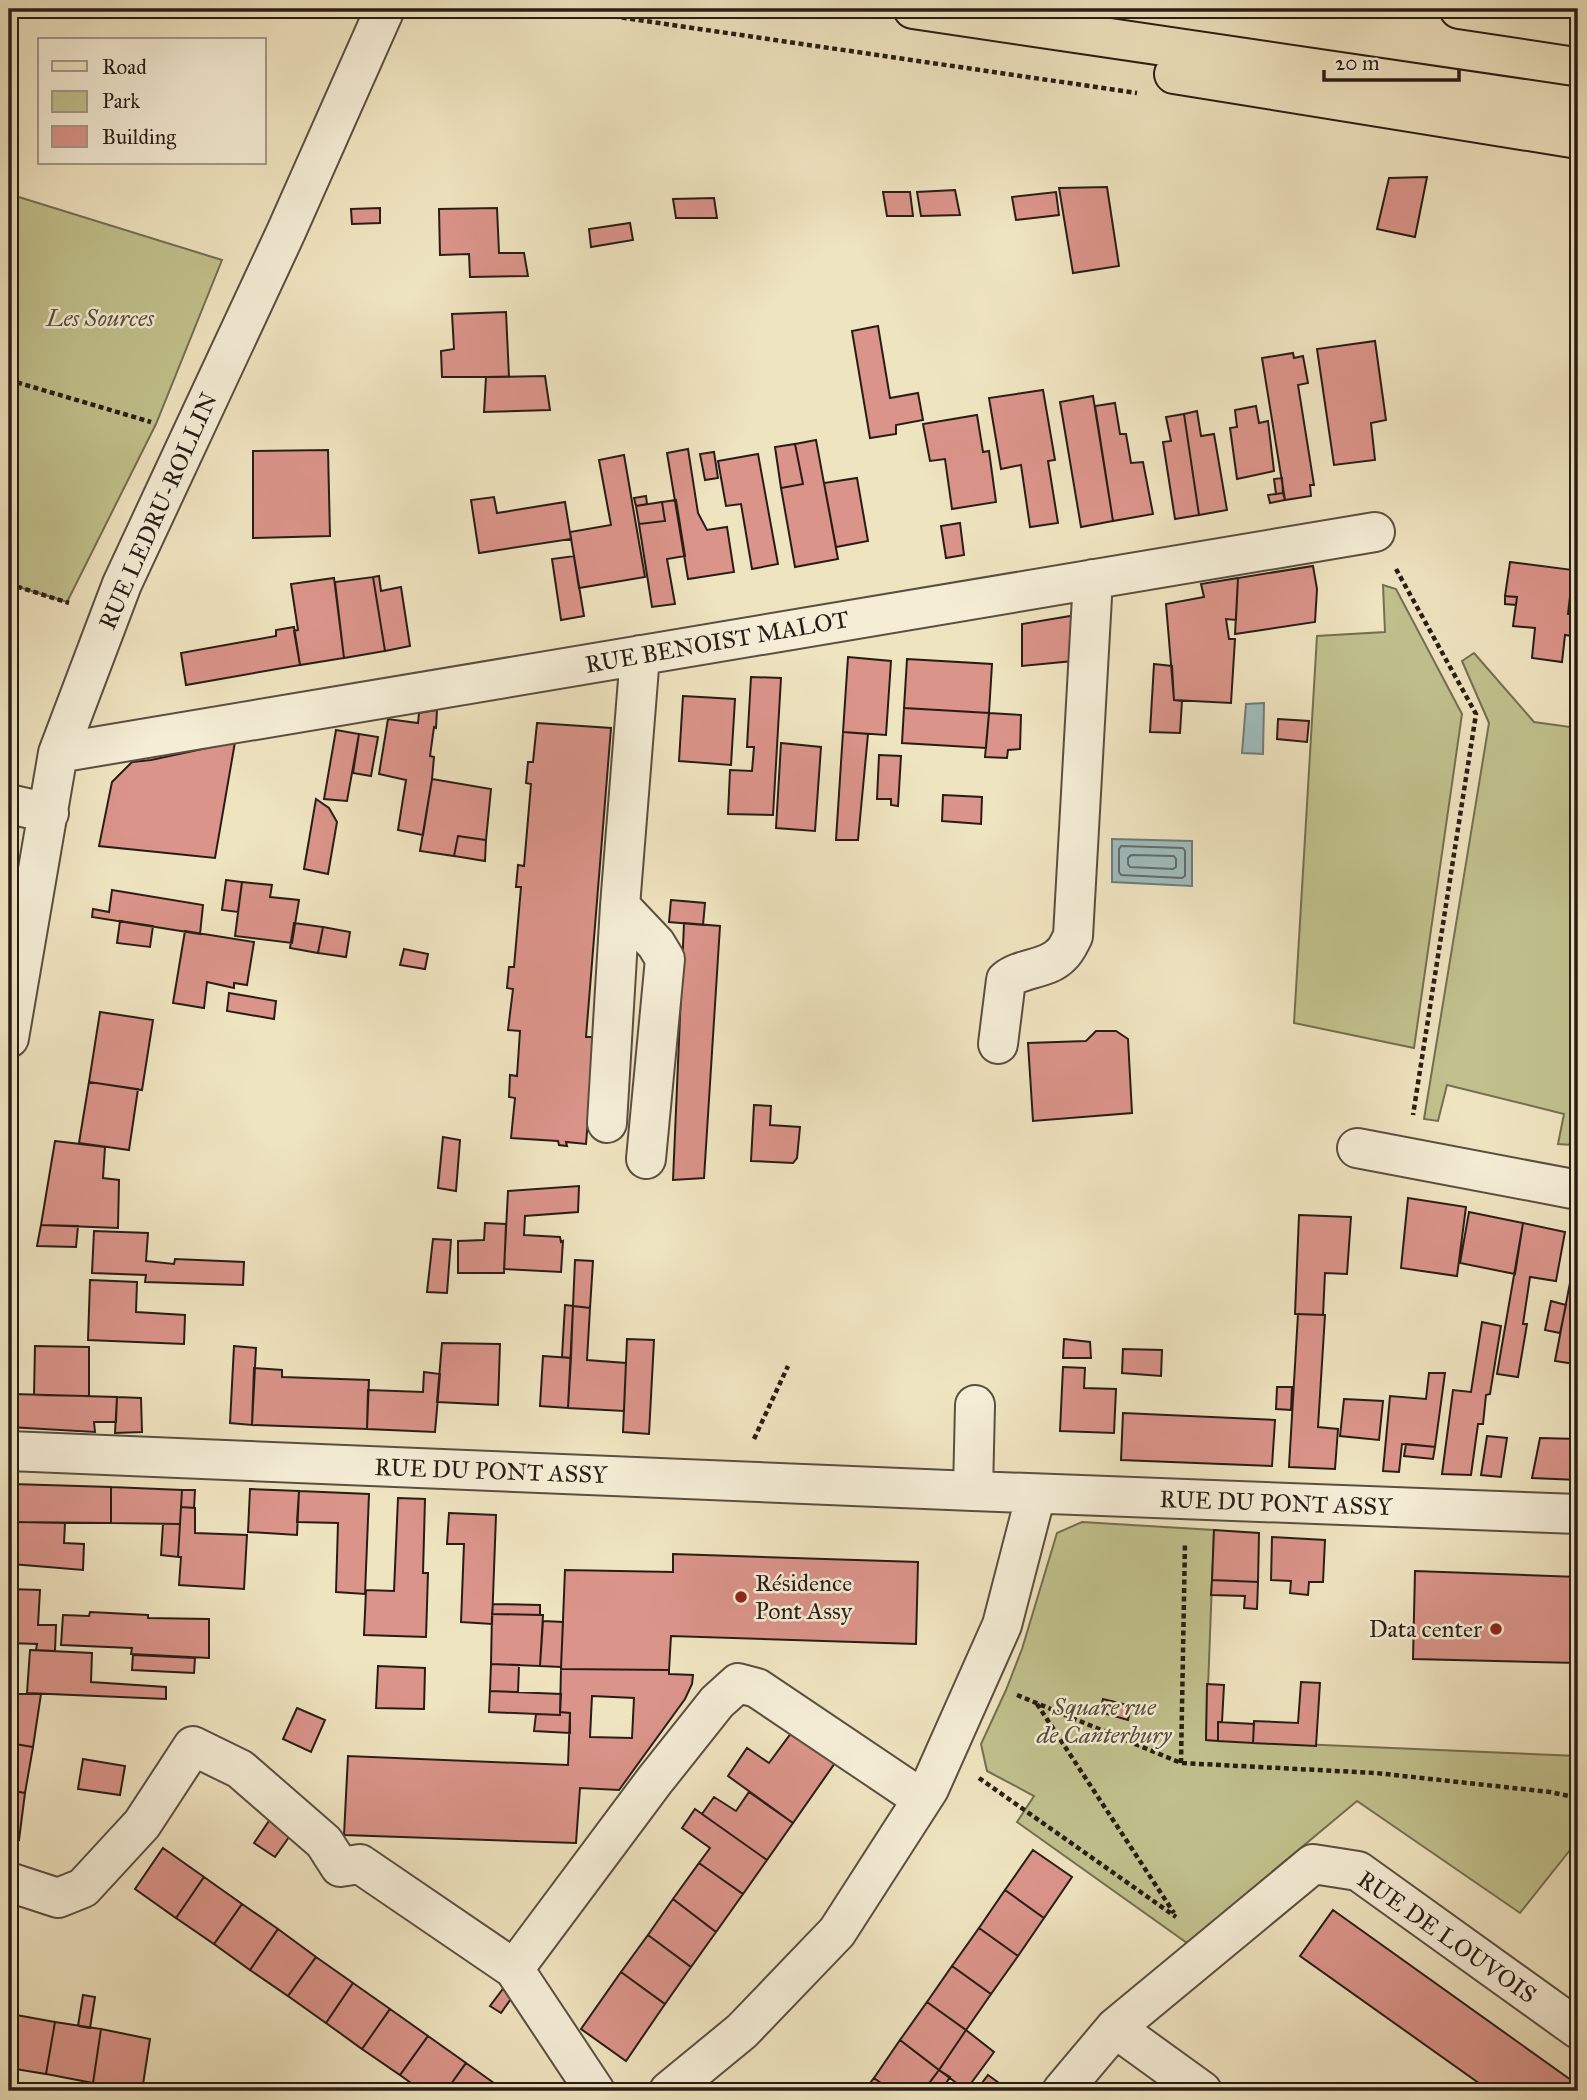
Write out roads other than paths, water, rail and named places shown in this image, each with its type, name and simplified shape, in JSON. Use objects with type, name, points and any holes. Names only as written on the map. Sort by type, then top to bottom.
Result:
[{"type":"main road","points":[[912,9],[1578,107]]},
{"type":"main road","points":[[1459,9],[1578,27]]},
{"type":"main road","points":[[1009,23],[1143,68],[1578,139]]},
{"type":"street","name":"RUE LEDRU-ROLLIN","points":[[9,1038],[58,753],[122,584],[286,232],[385,9]]},
{"type":"street","name":"RUE BENOIST MALOT","points":[[58,753],[1375,531]]},
{"type":"street","points":[[998,1044],[1006,979],[1015,972],[1043,966],[1062,955],[1073,936],[1093,579]]},
{"type":"street","points":[[607,1122],[620,906],[640,655]]},
{"type":"street","points":[[9,804],[49,813]]},
{"type":"street","points":[[620,906],[656,944],[665,959],[646,1159]]},
{"type":"street","points":[[1357,1148],[1578,1190]]},
{"type":"street","points":[[973,1491],[975,1405]]},
{"type":"street","name":"RUE DU PONT ASSY","points":[[9,1451],[1578,1514]]},
{"type":"street","points":[[669,2091],[742,2031],[837,1932],[929,1789],[1002,1625],[1036,1494]]},
{"type":"street","points":[[514,1969],[655,1780],[717,1702],[738,1683],[757,1688],[922,1799]]},
{"type":"street","points":[[9,1882],[58,1898],[83,1888],[142,1824],[193,1745],[240,1769],[324,1842],[340,1867],[360,1864],[514,1969],[595,2091]]},
{"type":"street","name":"RUE DE LOUVOIS","points":[[1062,2091],[1115,2028],[1313,1864],[1358,1871],[1578,2029]]},
{"type":"street","points":[[1115,2028],[1202,2091]]},
{"type":"water","points":[[1264,703],[1263,754],[1242,753],[1246,704]]},
{"type":"water","points":[[1112,839],[1192,841],[1192,886],[1112,882]]},
{"type":"place","name":"Résidence Pont Assy","points":[[741,1597]]},
{"type":"place","name":"Data center","points":[[1496,1629]]},
{"type":"park label","name":"Les Sources","points":[[100,318]]},
{"type":"park label","name":"Square rue de Canterbury","points":[[1104,1721]]}]
